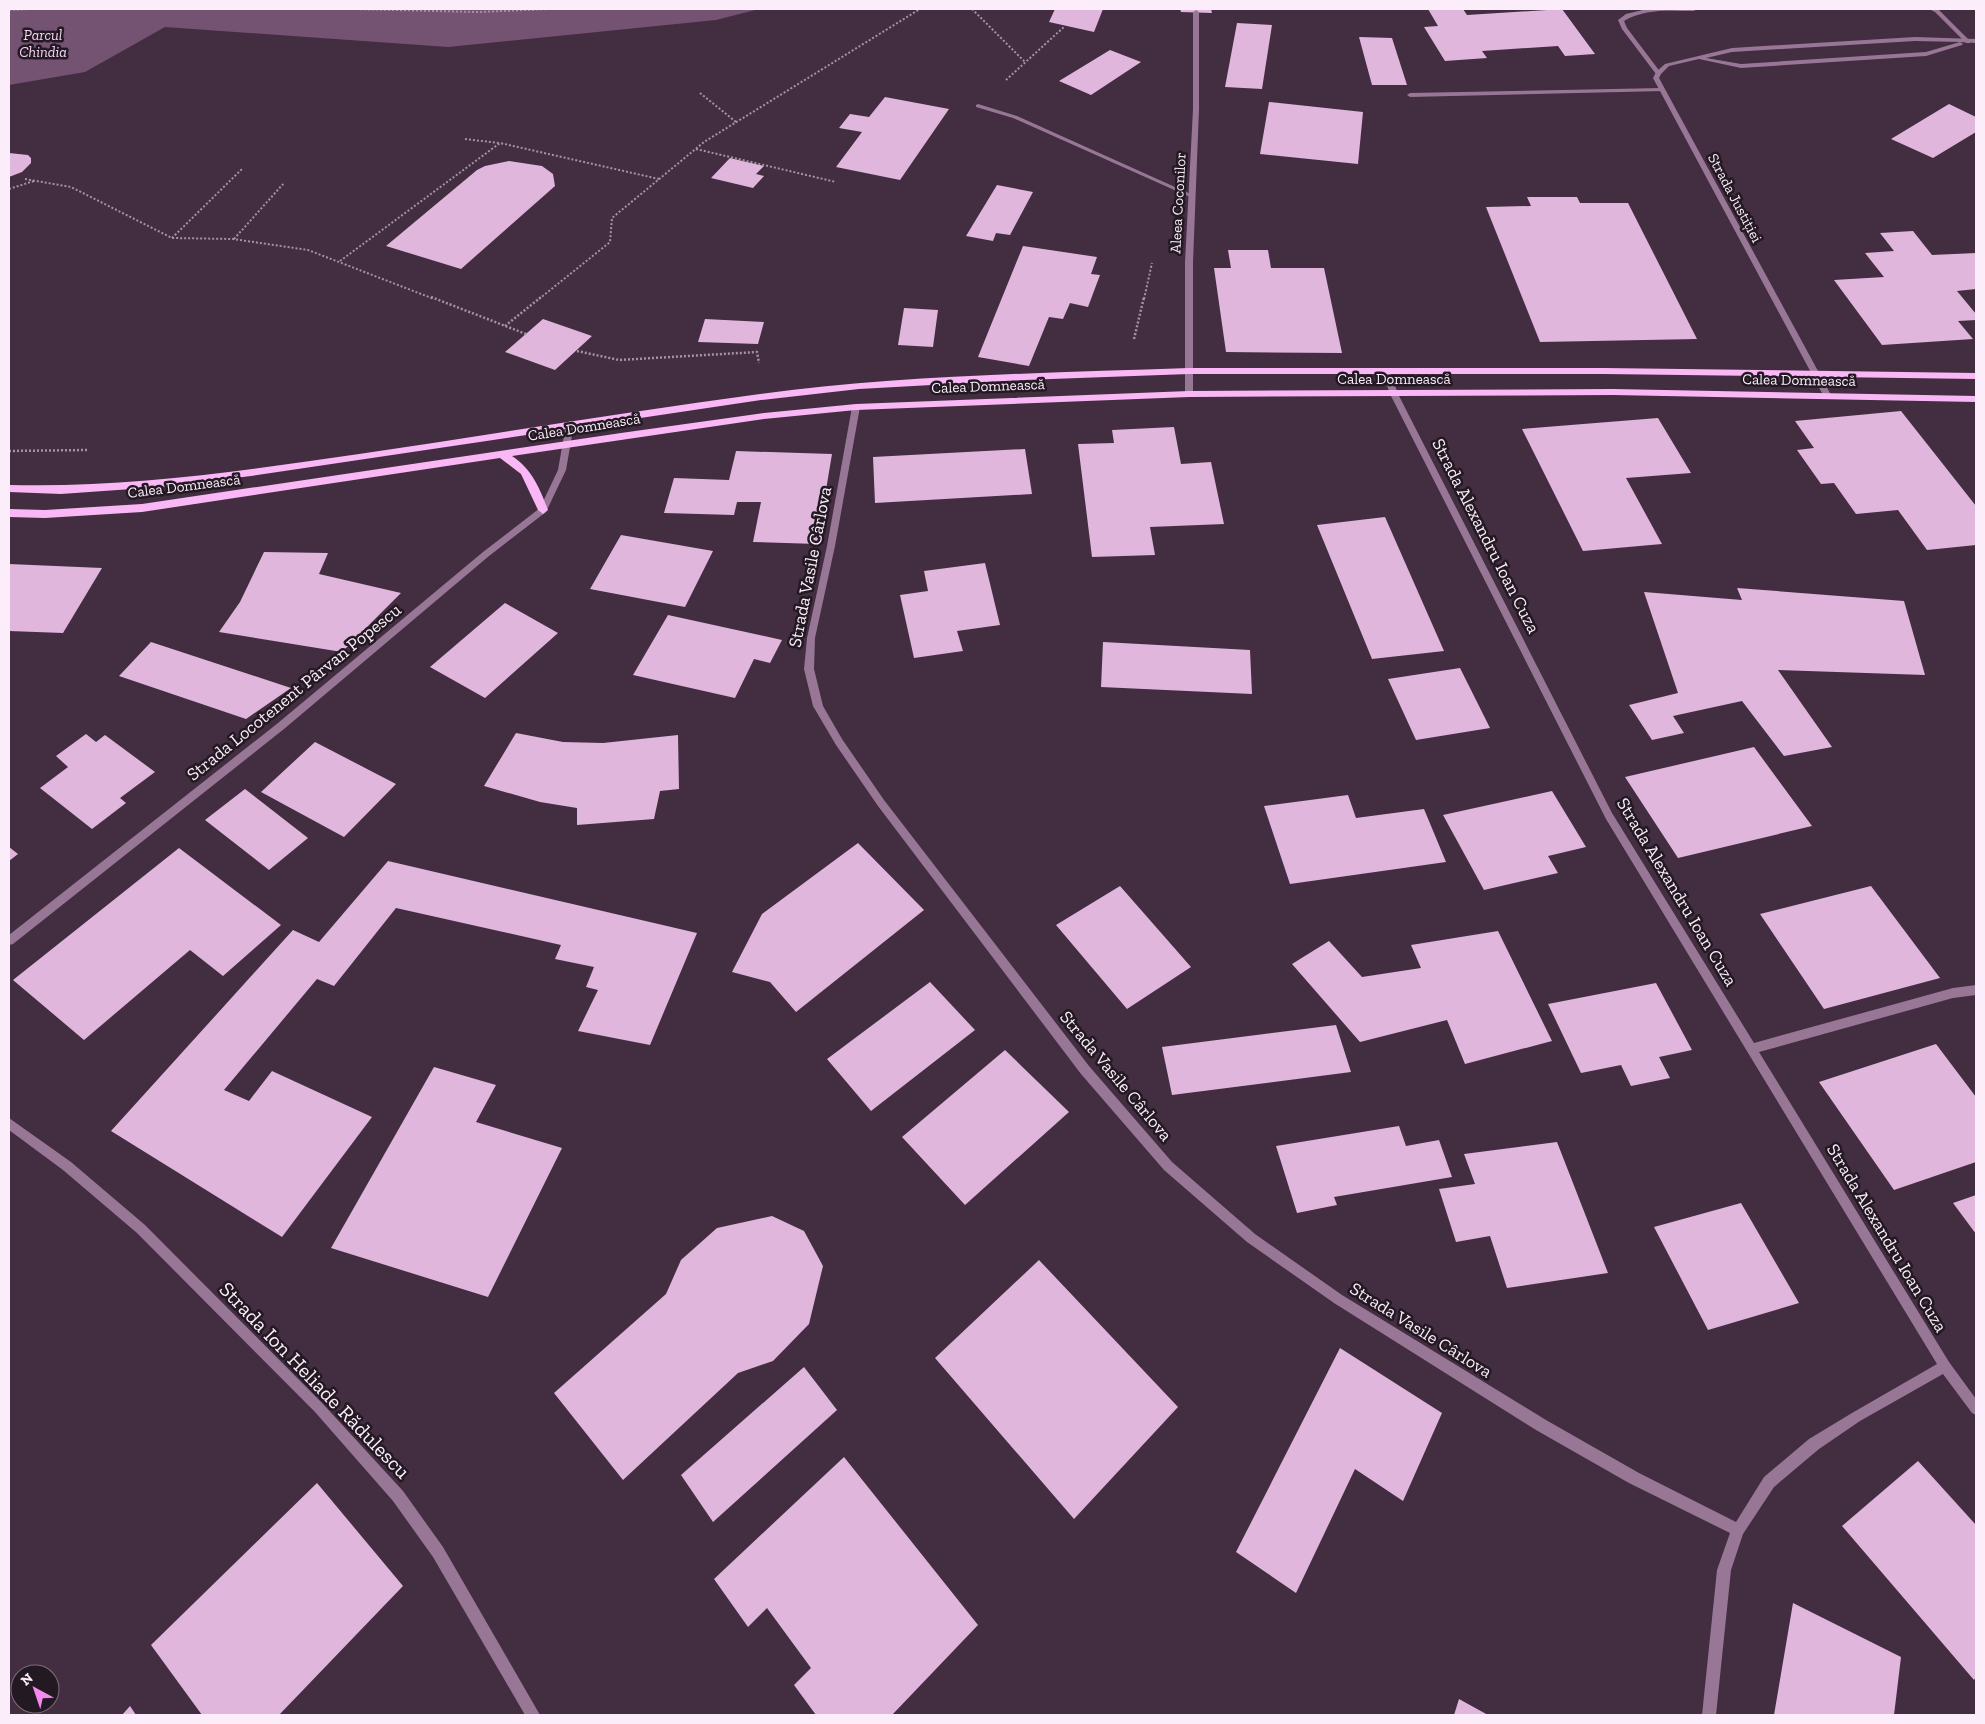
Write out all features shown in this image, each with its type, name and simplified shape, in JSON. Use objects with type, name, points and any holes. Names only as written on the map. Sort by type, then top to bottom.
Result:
[{"type":"main road","name":"Calea Domnească","points":[[9,489],[71,490],[160,484],[251,473],[570,424],[761,397],[869,385],[1189,371],[1814,372],[1976,376]]},
{"type":"main road","name":"Calea Domnească","points":[[9,513],[45,514],[142,508],[764,416],[856,407],[1189,394],[1613,392],[1976,399]]},
{"type":"main road","points":[[503,455],[515,461],[529,476],[543,510]]},
{"type":"street","points":[[1694,9],[1641,11],[1628,15],[1621,20],[1624,28],[1658,73],[1667,65],[1732,50],[1915,39],[1968,42]]},
{"type":"street","points":[[1932,9],[1937,11],[1968,42]]},
{"type":"street","name":"Aleea Coconilor","points":[[1189,394],[1189,271],[1196,109],[1196,12]]},
{"type":"street","points":[[1697,59],[1741,66],[1926,54],[1976,41]]},
{"type":"street","name":"Strada Justiției","points":[[1658,73],[1656,78],[1662,90],[1827,395]]},
{"type":"street","points":[[1410,95],[1662,90]]},
{"type":"street","points":[[978,106],[1015,118],[1192,196]]},
{"type":"street","name":"Strada Alexandru Ioan Cuza","points":[[1386,371],[1394,394],[1609,816],[1945,1366],[1976,1409]]},
{"type":"street","name":"Strada Vasile Cârlova","points":[[856,407],[833,537],[810,638],[809,669],[818,706],[839,742],[881,803],[1085,1070],[1168,1166],[1251,1238],[1338,1299],[1541,1425],[1634,1478],[1738,1530]]},
{"type":"street","name":"Strada Locotenent Pârvan Popescu","points":[[9,941],[280,726],[486,554],[543,510],[562,470],[566,456],[570,424]]},
{"type":"street","points":[[1752,1050],[1953,993],[1976,990]]},
{"type":"street","name":"Strada Ion Heliade Rădulescu","points":[[9,1123],[67,1166],[141,1228],[319,1408],[398,1496],[438,1552],[534,1715]]},
{"type":"street","points":[[1710,1715],[1724,1570],[1738,1530],[1768,1482],[1814,1444],[1856,1417],[1945,1366]]},
{"type":"path","points":[[9,10],[30,9]]},
{"type":"path","points":[[352,9],[479,12],[550,9]]},
{"type":"path","points":[[505,326],[610,242],[612,218],[695,149],[920,9]]},
{"type":"path","points":[[972,9],[1025,62]]},
{"type":"path","points":[[978,106],[1065,26]]},
{"type":"path","points":[[700,93],[736,122]]},
{"type":"path","points":[[465,139],[500,143],[659,179]]},
{"type":"path","points":[[339,262],[500,143]]},
{"type":"path","points":[[695,149],[836,182]]},
{"type":"path","points":[[172,238],[243,168]]},
{"type":"path","points":[[25,179],[71,187],[172,238],[233,239],[308,250],[526,334]]},
{"type":"path","points":[[9,189],[35,180]]},
{"type":"path","points":[[233,239],[284,183]]},
{"type":"path","points":[[1134,342],[1154,255]]},
{"type":"path","points":[[576,351],[619,360],[756,352],[761,397]]},
{"type":"green space","name":"Parcul Chindia","points":[[9,9],[759,9],[716,20],[448,47],[165,27],[85,72],[9,85]]},
{"type":"building","points":[[1055,9],[1103,9],[1094,32],[1049,22]]},
{"type":"building","points":[[1180,9],[1211,9],[1212,13],[1181,12]]},
{"type":"building","points":[[1428,9],[1463,9],[1467,15],[1562,9],[1595,54],[1565,56],[1558,46],[1482,51],[1487,58],[1445,61],[1424,27],[1438,26]]},
{"type":"building","points":[[1237,23],[1272,25],[1262,89],[1225,87]]},
{"type":"building","points":[[1359,37],[1392,38],[1407,85],[1372,85]]},
{"type":"building","points":[[1110,50],[1141,62],[1091,95],[1059,81]]},
{"type":"building","points":[[885,97],[949,109],[900,180],[836,167],[862,132],[839,128],[850,114],[869,117]]},
{"type":"building","points":[[1269,102],[1363,112],[1358,164],[1260,154]]},
{"type":"building","points":[[1949,104],[1976,117],[1976,132],[1933,158],[1891,139]]},
{"type":"building","points":[[9,153],[28,155],[31,158],[31,163],[22,172],[9,177]]},
{"type":"building","points":[[730,158],[764,166],[756,174],[764,176],[753,188],[711,178]]},
{"type":"building","points":[[509,161],[542,166],[553,174],[555,186],[461,269],[386,246],[477,170],[485,166]]},
{"type":"building","points":[[997,185],[1033,192],[1010,235],[996,233],[993,241],[966,236]]},
{"type":"building","points":[[1527,197],[1577,197],[1580,203],[1628,203],[1697,339],[1540,342],[1486,207],[1531,206]]},
{"type":"building","points":[[1913,231],[1932,255],[1976,253],[1976,289],[1957,291],[1976,314],[1976,320],[1958,321],[1973,339],[1882,345],[1834,280],[1884,277],[1865,253],[1894,251],[1880,233]]},
{"type":"building","points":[[1023,246],[1097,257],[1091,274],[1100,275],[1088,307],[1070,303],[1063,319],[1049,317],[1029,366],[978,357]]},
{"type":"building","points":[[1228,250],[1268,250],[1271,268],[1324,268],[1342,353],[1226,352],[1214,268],[1231,268]]},
{"type":"building","points":[[904,308],[938,310],[933,347],[898,345]]},
{"type":"building","points":[[543,319],[592,336],[555,370],[505,352]]},
{"type":"building","points":[[705,319],[764,322],[758,344],[698,342]]},
{"type":"building","points":[[1901,411],[1976,506],[1976,545],[1927,550],[1898,510],[1856,514],[1834,483],[1821,484],[1797,450],[1814,448],[1795,421]]},
{"type":"building","points":[[1658,418],[1691,473],[1626,478],[1662,544],[1583,551],[1522,429]]},
{"type":"building","points":[[1174,427],[1181,464],[1211,462],[1224,524],[1150,527],[1155,555],[1092,557],[1078,444],[1114,443],[1112,430]]},
{"type":"building","points":[[1025,449],[1032,494],[875,503],[873,457]]},
{"type":"building","points":[[736,451],[832,454],[817,544],[753,542],[761,502],[737,502],[734,515],[664,513],[674,478],[729,480]]},
{"type":"building","points":[[1385,517],[1444,651],[1372,659],[1317,525]]},
{"type":"building","points":[[621,535],[713,551],[685,607],[590,589]]},
{"type":"building","points":[[264,552],[328,553],[319,574],[401,593],[342,652],[219,632],[240,602]]},
{"type":"building","points":[[985,563],[1000,625],[957,631],[963,651],[914,658],[900,595],[928,591],[924,571]]},
{"type":"building","points":[[9,564],[102,568],[63,633],[9,631]]},
{"type":"building","points":[[1737,588],[1904,601],[1925,675],[1778,670],[1832,747],[1784,756],[1742,701],[1673,716],[1684,733],[1652,740],[1629,705],[1678,693],[1644,592],[1742,600]]},
{"type":"building","points":[[505,603],[558,633],[485,698],[430,667]]},
{"type":"building","points":[[668,615],[782,640],[770,663],[754,659],[735,698],[633,675]]},
{"type":"building","points":[[151,642],[291,688],[246,719],[119,676]]},
{"type":"building","points":[[1103,642],[1250,650],[1252,694],[1101,687]]},
{"type":"building","points":[[1460,668],[1490,728],[1416,740],[1388,679]]},
{"type":"building","points":[[516,733],[563,742],[603,743],[678,735],[679,789],[660,791],[654,819],[577,825],[577,808],[540,802],[484,786]]},
{"type":"building","points":[[86,734],[96,742],[105,735],[155,772],[120,798],[126,803],[92,829],[40,788],[68,767],[56,756]]},
{"type":"building","points":[[315,742],[396,784],[344,837],[261,792]]},
{"type":"building","points":[[1754,747],[1812,826],[1678,858],[1625,777]]},
{"type":"building","points":[[245,789],[308,838],[269,870],[205,820]]},
{"type":"building","points":[[1552,791],[1586,847],[1548,856],[1558,873],[1484,890],[1443,815]]},
{"type":"building","points":[[1348,795],[1356,818],[1424,809],[1446,862],[1290,884],[1264,806]]},
{"type":"building","points":[[858,843],[924,910],[796,1012],[770,982],[732,972],[762,914]]},
{"type":"building","points":[[9,847],[18,854],[9,861]]},
{"type":"building","points":[[179,848],[281,925],[223,976],[190,950],[84,1040],[13,980]]},
{"type":"building","points":[[388,861],[697,933],[650,1045],[578,1031],[598,990],[586,987],[594,967],[555,959],[561,945],[396,908],[334,986],[317,979],[224,1090],[249,1101],[272,1071],[372,1117],[282,1237],[111,1131],[293,930],[319,942]]},
{"type":"building","points":[[1120,886],[1191,967],[1127,1009],[1056,925]]},
{"type":"building","points":[[1871,886],[1940,978],[1824,1009],[1760,914]]},
{"type":"building","points":[[1498,931],[1552,1041],[1465,1064],[1447,1020],[1360,1042],[1292,964],[1329,941],[1362,977],[1421,968],[1411,945]]},
{"type":"building","points":[[930,982],[975,1030],[871,1111],[827,1059]]},
{"type":"building","points":[[1656,983],[1692,1050],[1659,1057],[1670,1078],[1631,1086],[1621,1065],[1581,1073],[1548,1004]]},
{"type":"building","points":[[1336,1025],[1351,1072],[1172,1095],[1162,1047]]},
{"type":"building","points":[[1936,1044],[1976,1097],[1976,1162],[1894,1190],[1819,1082]]},
{"type":"building","points":[[1005,1050],[1069,1112],[965,1205],[902,1137]]},
{"type":"building","points":[[434,1067],[496,1085],[476,1122],[562,1148],[488,1297],[331,1248]]},
{"type":"building","points":[[1399,1126],[1406,1146],[1439,1140],[1452,1177],[1334,1197],[1337,1205],[1297,1213],[1276,1146]]},
{"type":"building","points":[[1557,1142],[1608,1273],[1507,1288],[1490,1236],[1456,1242],[1439,1189],[1475,1184],[1464,1154]]},
{"type":"building","points":[[1976,1195],[1976,1234],[1953,1203]]},
{"type":"building","points":[[1741,1203],[1799,1303],[1708,1330],[1654,1227]]},
{"type":"building","points":[[772,1216],[804,1231],[823,1266],[809,1324],[773,1361],[738,1373],[623,1480],[554,1393],[666,1294],[681,1260],[717,1228]]},
{"type":"building","points":[[1039,1260],[1178,1407],[1074,1519],[935,1358]]},
{"type":"building","points":[[1340,1348],[1442,1413],[1403,1501],[1355,1469],[1296,1593],[1236,1552]]},
{"type":"building","points":[[804,1367],[837,1410],[713,1522],[681,1475]]},
{"type":"building","points":[[844,1457],[978,1625],[892,1715],[816,1715],[794,1685],[811,1668],[767,1608],[748,1627],[714,1579]]},
{"type":"building","points":[[1918,1461],[1976,1525],[1976,1677],[1974,1680],[1842,1526]]},
{"type":"building","points":[[317,1483],[403,1586],[279,1715],[202,1715],[151,1645]]},
{"type":"building","points":[[1793,1603],[1901,1657],[1894,1715],[1774,1715]]},
{"type":"building","points":[[1459,1699],[1488,1715],[1454,1715]]},
{"type":"building","points":[[130,1706],[136,1715],[122,1715]]}]
